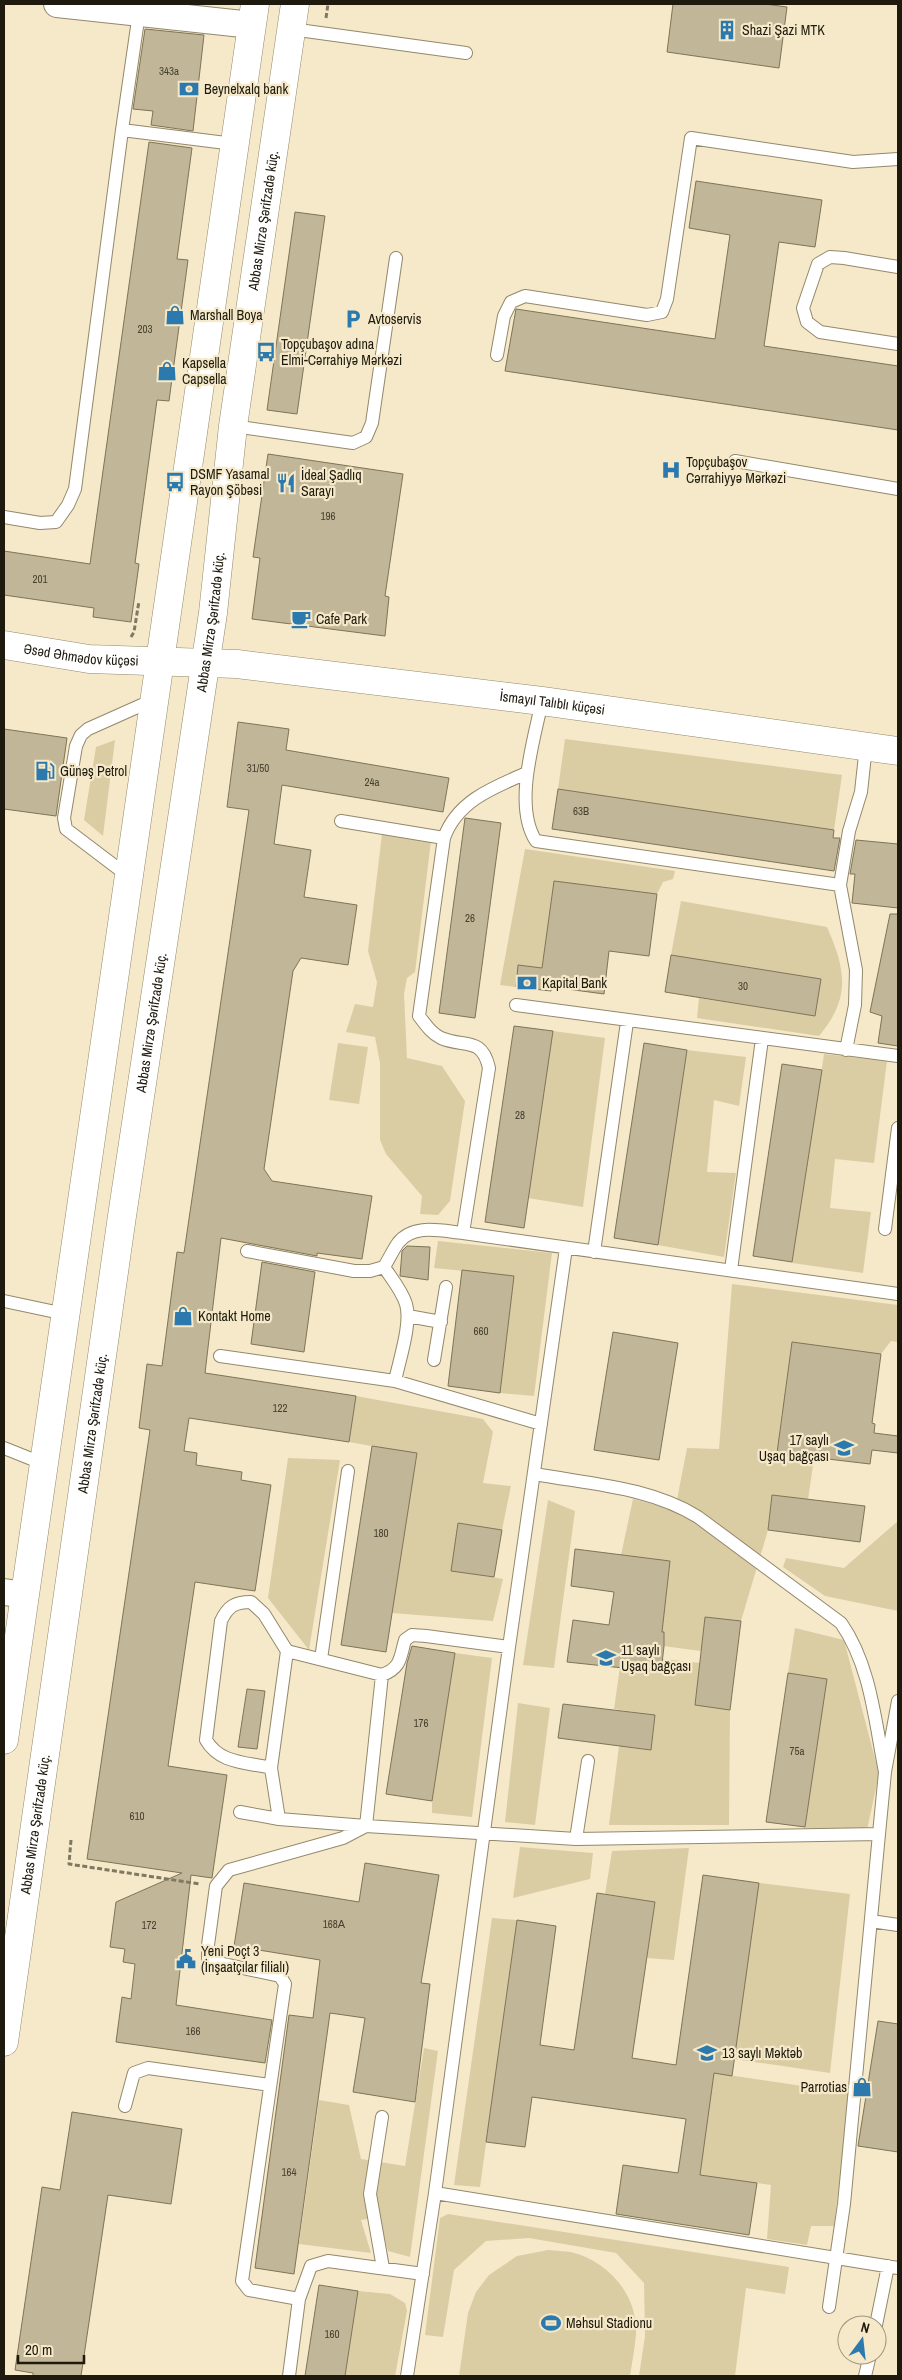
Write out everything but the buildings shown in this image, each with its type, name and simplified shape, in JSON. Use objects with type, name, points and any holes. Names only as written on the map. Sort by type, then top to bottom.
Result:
[{"type":"main road","points":[[4,1740],[14,1594],[44,1464],[158,660],[253,15]]},
{"type":"main road","name":"Abbas Mirzə Şərifzadə küç.","points":[[4,2042],[122,1216],[213,613],[233,426],[293,17]]},
{"type":"main road","name":"Əsəd Əhmədov küçəsi","points":[[4,645],[89,659],[206,661]]},
{"type":"main road","name":"İsmayıl Talıblı küçəsi","points":[[206,661],[542,701],[898,751]]},
{"type":"main road","points":[[81,1210],[122,1216]]},
{"type":"street","points":[[58,4],[139,12],[253,15]]},
{"type":"lane","points":[[4,517],[40,523],[56,522],[68,505],[75,489],[139,12]]},
{"type":"lane","points":[[293,17],[466,53]]},
{"type":"lane","points":[[122,130],[234,144]]},
{"type":"lane","points":[[497,355],[504,316],[511,302],[525,296],[647,315],[662,312],[666,299],[690,138],[853,162],[898,159]]},
{"type":"lane","points":[[898,267],[830,257],[818,264],[803,308],[807,322],[820,332],[898,344]]},
{"type":"lane","points":[[233,426],[353,443],[366,437],[372,423],[396,258]]},
{"type":"lane","points":[[735,461],[898,489]]},
{"type":"lane","points":[[128,876],[66,830],[64,818],[76,746],[81,735],[88,729],[153,700]]},
{"type":"lane","points":[[542,701],[527,773],[527,823],[536,841],[840,885]]},
{"type":"lane","points":[[846,1050],[855,1005],[856,970],[840,885],[849,831],[861,792],[866,746]]},
{"type":"lane","points":[[463,1233],[489,1068],[486,1054],[473,1044],[442,1038],[429,1030],[419,1016],[444,838],[448,827],[458,814],[474,799],[492,787],[527,773]]},
{"type":"lane","points":[[341,821],[444,838]]},
{"type":"lane","points":[[516,1006],[898,1056]]},
{"type":"lane","points":[[594,1252],[627,1022]]},
{"type":"lane","points":[[731,1270],[762,1039]]},
{"type":"lane","points":[[885,1229],[898,1128]]},
{"type":"lane","points":[[247,1251],[354,1271],[370,1271],[384,1268],[398,1242],[408,1234],[420,1230],[463,1233],[898,1294]]},
{"type":"lane","points":[[408,2376],[566,1248]]},
{"type":"lane","points":[[384,1268],[401,1293],[408,1316],[395,1381]]},
{"type":"lane","points":[[434,1360],[446,1287]]},
{"type":"lane","points":[[4,1301],[66,1314]]},
{"type":"lane","points":[[408,1316],[441,1322]]},
{"type":"lane","points":[[220,1356],[395,1381],[542,1424]]},
{"type":"lane","points":[[4,1448],[44,1464]]},
{"type":"lane","points":[[321,1659],[348,1472]]},
{"type":"lane","points":[[535,1474],[656,1497],[679,1505],[841,1623],[853,1641],[861,1660],[886,1772]]},
{"type":"lane","points":[[271,1768],[224,1758],[213,1751],[206,1740],[220,1621],[228,1607],[239,1602],[251,1602],[264,1614],[286,1651],[271,1768],[279,1819]]},
{"type":"lane","points":[[286,1651],[382,1675],[393,1671],[398,1664],[405,1640],[412,1635],[509,1648]]},
{"type":"lane","points":[[366,1826],[382,1675]]},
{"type":"lane","points":[[829,2307],[837,2259],[886,1772],[898,1701]]},
{"type":"lane","points":[[576,1839],[588,1761]]},
{"type":"lane","points":[[240,1812],[279,1819],[366,1826],[576,1839],[880,1834]]},
{"type":"lane","points":[[299,2299],[249,2290],[242,2281],[286,1984],[280,1976],[219,1964],[208,1958],[216,1886],[229,1870],[343,1838],[366,1826]]},
{"type":"lane","points":[[871,1921],[898,1924]]},
{"type":"lane","points":[[125,2106],[134,2073],[148,2068],[270,2085]]},
{"type":"lane","points":[[382,2118],[370,2194],[384,2268]]},
{"type":"lane","points":[[435,2193],[893,2267],[879,2315]]},
{"type":"lane","points":[[290,2376],[299,2299],[311,2266],[328,2262],[423,2274]]},
{"type":"path","points":[[127,639],[134,632],[138,601]]},
{"type":"path","points":[[71,1840],[69,1864],[216,1886]]},
{"type":"shaded area","points":[[565,739],[842,775],[834,830],[558,789]]},
{"type":"shaded area","points":[[115,740],[103,836],[84,820],[96,747]]},
{"type":"shaded area","points":[[382,834],[431,841],[415,972],[407,978],[404,994],[407,1058],[442,1066],[465,1101],[450,1201],[438,1215],[420,1214],[422,1196],[386,1154],[380,1140],[380,1063],[375,1037],[346,1032],[355,1004],[373,1007],[377,982],[368,951]]},
{"type":"shaded area","points":[[525,849],[675,871],[673,879],[663,882],[657,894],[554,881],[542,968],[519,965],[516,987],[500,985]]},
{"type":"shaded area","points":[[681,901],[827,927],[838,957],[842,983],[841,996],[836,1009],[819,1036],[697,1018],[699,998],[815,1016],[821,979],[671,955]]},
{"type":"shaded area","points":[[553,1031],[605,1038],[583,1207],[528,1198]]},
{"type":"shaded area","points":[[338,1043],[368,1047],[359,1104],[329,1100]]},
{"type":"shaded area","points":[[687,1050],[746,1057],[739,1106],[714,1100],[707,1172],[736,1173],[724,1257],[658,1245]]},
{"type":"shaded area","points":[[824,1054],[887,1061],[874,1163],[835,1159],[830,1208],[871,1212],[863,1273],[792,1263]]},
{"type":"shaded area","points":[[438,1241],[552,1253],[534,1396],[500,1393],[514,1276],[434,1268]]},
{"type":"shaded area","points":[[732,1284],[898,1305],[898,1342],[891,1341],[881,1354],[792,1342],[787,1379],[819,1416],[782,1412],[777,1453],[814,1458],[808,1500],[772,1496],[768,1530],[741,1621],[705,1617],[701,1651],[663,1646],[664,1632],[623,1627],[666,1598],[670,1562],[621,1555],[633,1499],[675,1510],[687,1448],[719,1449]]},
{"type":"shaded area","points":[[356,1396],[483,1419],[493,1432],[483,1483],[511,1486],[502,1530],[459,1523],[451,1570],[503,1579],[493,1621],[392,1613],[417,1454],[349,1442]]},
{"type":"shaded area","points":[[288,1458],[340,1460],[309,1650],[268,1598]]},
{"type":"shaded area","points":[[548,1500],[575,1511],[554,1668],[523,1665]]},
{"type":"shaded area","points":[[898,1521],[898,1611],[825,1596],[783,1567],[786,1558],[844,1568]]},
{"type":"shaded area","points":[[795,1628],[844,1640],[879,1774],[867,1830],[805,1828],[827,1679],[788,1673]]},
{"type":"shaded area","points":[[455,1653],[492,1658],[472,1817],[432,1813],[432,1801]]},
{"type":"shaded area","points":[[663,1659],[700,1663],[695,1705],[730,1710],[729,1825],[609,1825],[619,1746],[651,1750],[655,1715],[614,1709],[620,1667],[660,1672]]},
{"type":"shaded area","points":[[518,1703],[550,1708],[535,1825],[505,1822]]},
{"type":"shaded area","points":[[520,1847],[593,1853],[590,1879],[513,1898]]},
{"type":"shaded area","points":[[689,1848],[674,1960],[647,1958],[655,1902],[605,1894],[612,1851]]},
{"type":"shaded area","points":[[759,1883],[850,1894],[830,2073],[734,2059]]},
{"type":"shaded area","points":[[492,1918],[517,1920],[480,2187],[454,2185]]},
{"type":"shaded area","points":[[424,2048],[438,2051],[410,2257],[388,2251],[378,2217],[361,2220],[371,2253],[299,2244],[319,2100],[349,2105],[361,2159],[405,2166]]},
{"type":"shaded area","points":[[714,2073],[850,2093],[834,2226],[811,2226],[807,2245],[767,2239],[771,2185],[700,2175]]},
{"type":"shaded area","points":[[448,2214],[789,2267],[785,2294],[746,2288],[735,2376],[639,2376],[645,2336],[644,2283],[616,2253],[529,2238],[486,2241],[454,2270],[443,2337],[425,2335],[440,2218]]},
{"type":"shaded area","name":"Məhsul Stadionu","points":[[548,2250],[571,2252],[597,2263],[618,2282],[626,2293],[632,2306],[636,2334],[630,2376],[459,2376],[468,2313],[476,2292],[489,2275],[517,2256]]},
{"type":"shaded area","points":[[358,2291],[390,2294],[405,2303],[407,2311],[395,2376],[345,2376]]},
{"type":"place","name":"Shazi Şazi MTK","points":[[727,30]]},
{"type":"place","name":"Beynelxalq bank","points":[[189,89]]},
{"type":"place","name":"Marshall Boya","points":[[175,315]]},
{"type":"place","name":"Avtoservis","points":[[353,319]]},
{"type":"place","name":"Topçubaşov adına Elmi-Cərrahiyə Mərkəzi","points":[[266,352]]},
{"type":"place","name":"Kapsella Capsella","points":[[167,371]]},
{"type":"place","name":"Topçubaşov Cərrahiyyə Mərkəzi","points":[[671,470]]},
{"type":"place","name":"DSMF Yasamal Rayon Şöbəsi","points":[[175,482]]},
{"type":"place","name":"İdeal Şadlıq Sarayı","points":[[286,483]]},
{"type":"place","name":"Cafe Park","points":[[301,619]]},
{"type":"place","name":"Günəş Petrol","points":[[45,771]]},
{"type":"place","name":"Kapital Bank","points":[[527,983]]},
{"type":"place","name":"Kontakt Home","points":[[183,1316]]},
{"type":"place","name":"17 saylı Uşaq bağçası","points":[[844,1448]]},
{"type":"place","name":"11 saylı Uşaq bağçası","points":[[606,1658]]},
{"type":"place","name":"Yeni Poçt 3 (İnşaatçılar filialı)","points":[[186,1959]]},
{"type":"place","name":"13 saylı Məktəb","points":[[707,2053]]},
{"type":"place","name":"Parrotias","points":[[862,2087]]},
{"type":"place","name":"Məhsul Stadionu","points":[[551,2323]]}]
